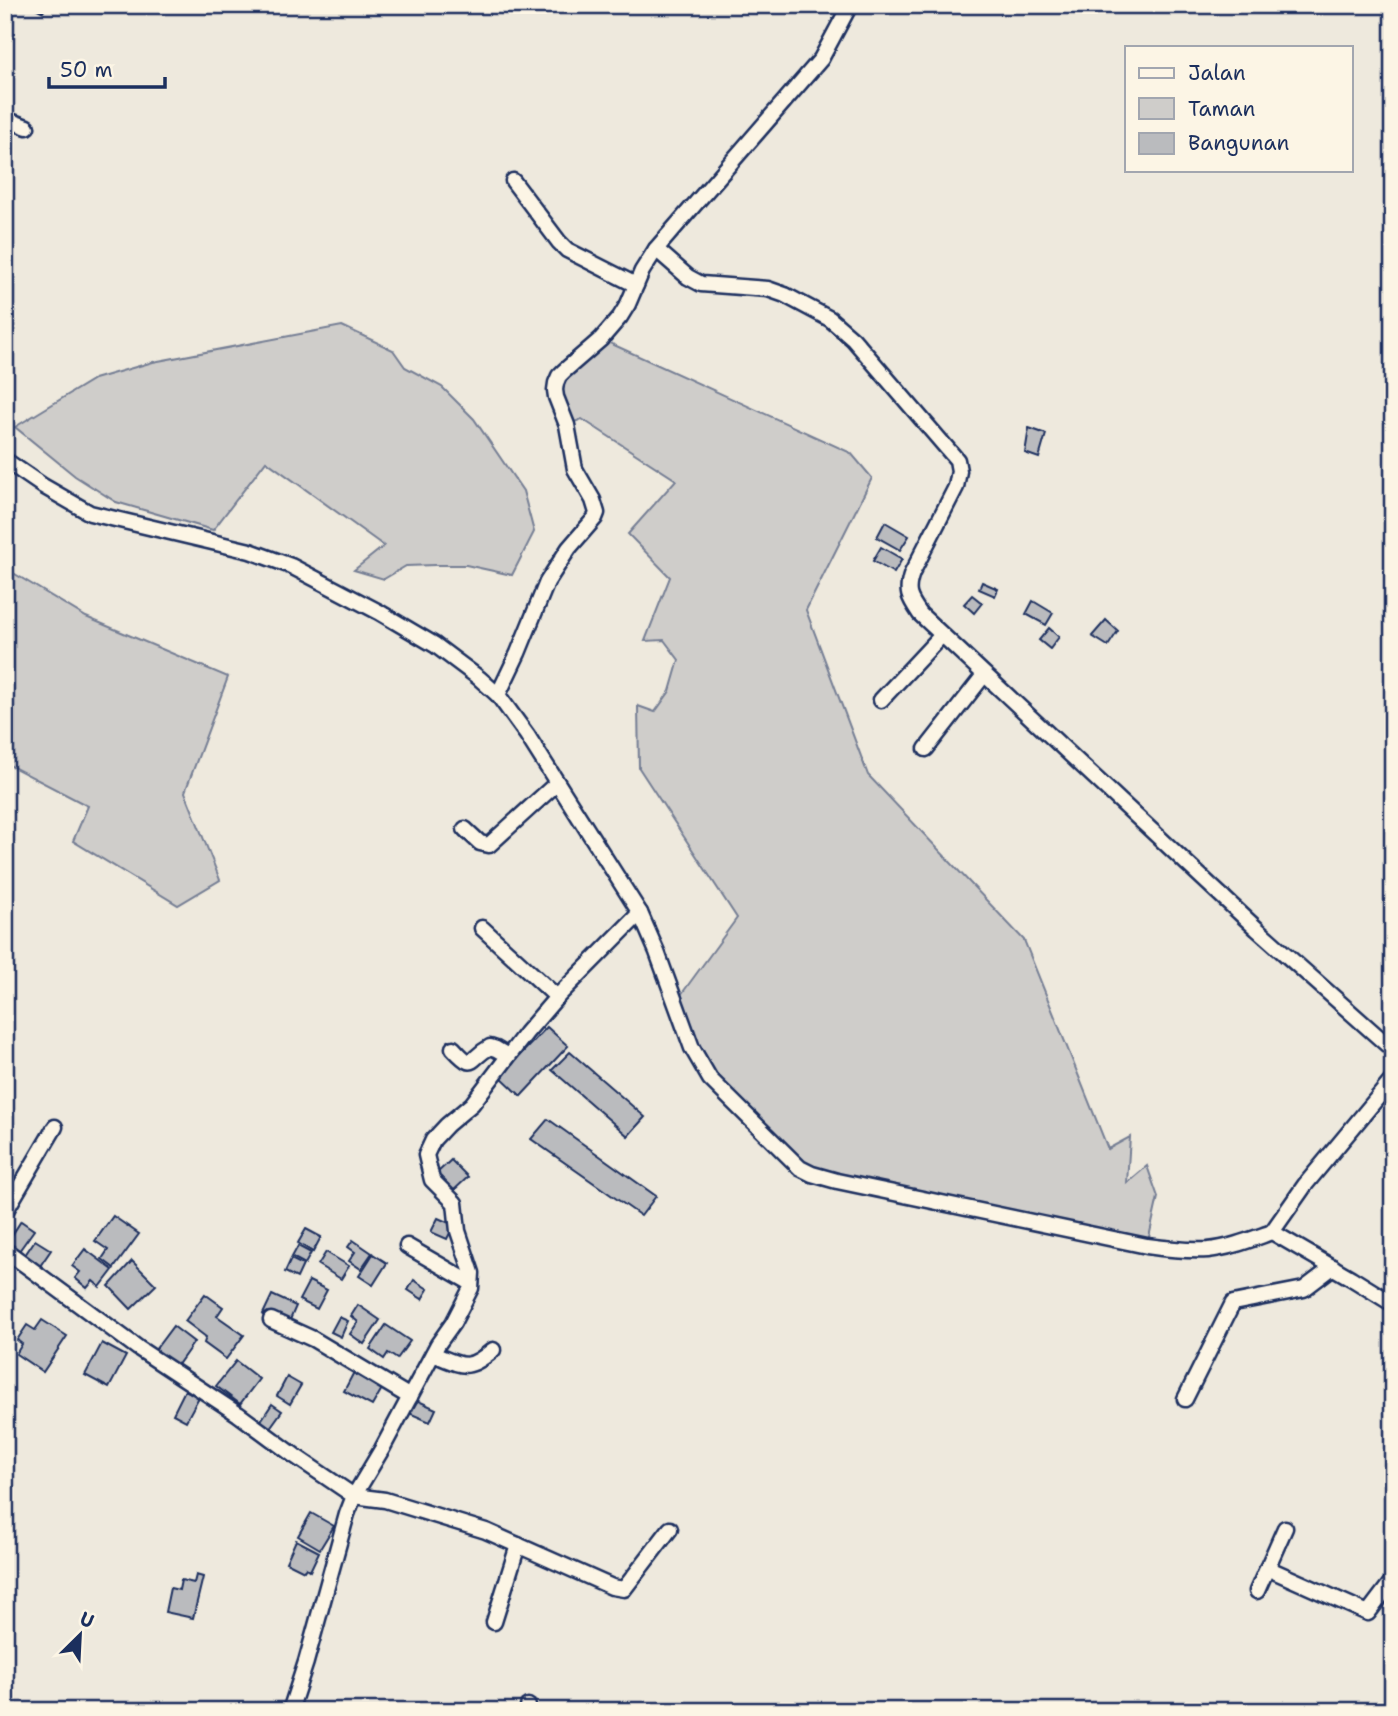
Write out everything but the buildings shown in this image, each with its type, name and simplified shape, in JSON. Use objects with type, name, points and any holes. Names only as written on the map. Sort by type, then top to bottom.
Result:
[{"type":"street","points":[[498,695],[547,582],[569,548],[597,513],[593,500],[575,469],[567,425],[555,390],[559,376],[609,330],[628,304],[642,271],[656,249],[821,59],[850,5]]},
{"type":"street","points":[[5,119],[27,127]]},
{"type":"street","points":[[513,181],[567,250],[636,285]]},
{"type":"street","points":[[656,249],[688,277],[701,284],[768,289],[785,295],[830,319],[853,339],[957,460],[959,471],[956,487],[907,585],[908,595],[920,614],[1247,920],[1393,1050]]},
{"type":"street","points":[[5,460],[90,513],[250,551],[291,566],[435,645],[480,678],[498,695],[527,735],[640,914],[700,1064],[717,1086],[800,1168],[812,1174],[1147,1246],[1210,1250],[1272,1233],[1306,1185],[1393,1079]]},
{"type":"street","points":[[881,700],[942,635]]},
{"type":"street","points":[[926,750],[984,675]]},
{"type":"street","points":[[465,830],[481,843],[489,845],[557,783]]},
{"type":"street","points":[[290,1711],[354,1496],[471,1288],[472,1273],[458,1231],[455,1203],[432,1180],[426,1156],[433,1140],[472,1104],[526,1032],[557,997],[640,914]]},
{"type":"street","points":[[482,928],[557,997]]},
{"type":"street","points":[[453,1048],[468,1062],[489,1047],[508,1056]]},
{"type":"street","points":[[5,1212],[55,1127]]},
{"type":"street","points":[[1272,1233],[1393,1304]]},
{"type":"street","points":[[407,1246],[471,1283]]},
{"type":"street","points":[[5,1250],[138,1348],[354,1496],[385,1500],[486,1531],[612,1587],[624,1589],[670,1529]]},
{"type":"street","points":[[1185,1399],[1233,1303],[1304,1289],[1333,1267]]},
{"type":"street","points":[[271,1320],[313,1339],[410,1397]]},
{"type":"street","points":[[433,1354],[468,1366],[477,1363],[493,1350]]},
{"type":"street","points":[[1257,1591],[1285,1528]]},
{"type":"street","points":[[494,1622],[517,1545]]},
{"type":"street","points":[[1267,1568],[1368,1613],[1393,1580]]},
{"type":"green space","points":[[342,326],[393,350],[405,367],[442,387],[474,419],[523,491],[534,532],[512,575],[466,565],[406,566],[384,579],[354,570],[384,546],[266,461],[213,530],[116,502],[75,476],[15,427],[94,379],[153,362]]},
{"type":"green space","points":[[601,339],[851,453],[872,478],[806,610],[868,775],[1024,940],[1108,1149],[1130,1137],[1127,1183],[1147,1166],[1158,1197],[1147,1246],[812,1174],[710,1079],[675,1003],[737,918],[639,768],[638,706],[655,712],[670,691],[679,660],[664,640],[645,641],[670,577],[628,534],[676,480],[582,419],[567,425],[556,383]]},
{"type":"green space","points":[[5,568],[86,617],[228,677],[185,792],[220,880],[178,905],[73,841],[88,806],[5,763]]}]
